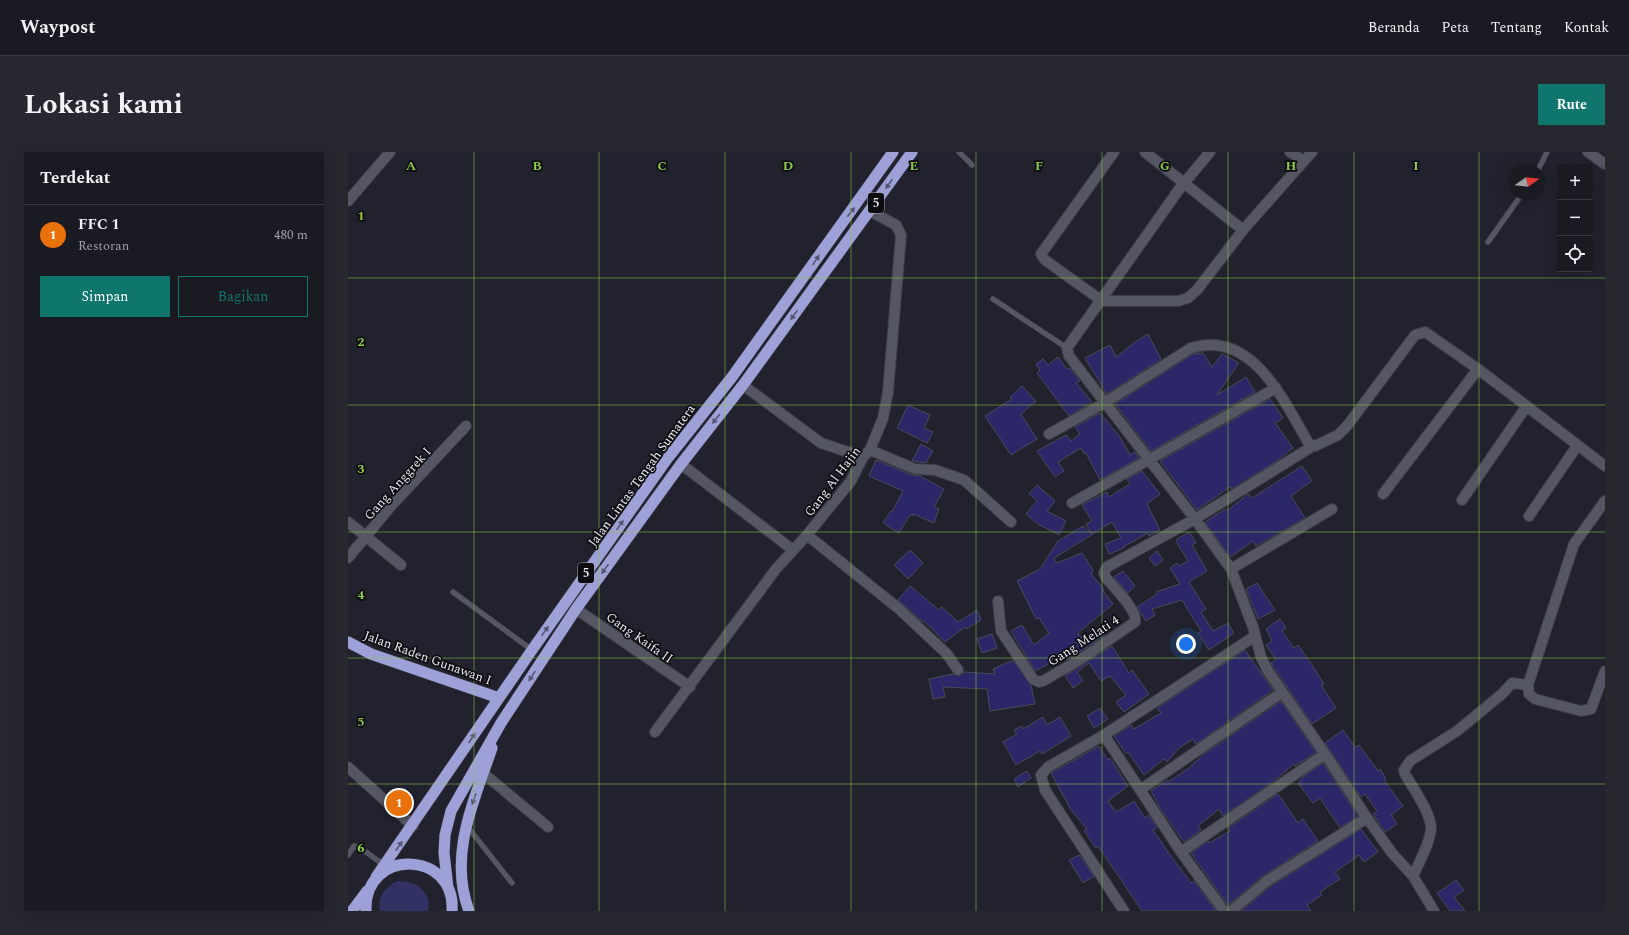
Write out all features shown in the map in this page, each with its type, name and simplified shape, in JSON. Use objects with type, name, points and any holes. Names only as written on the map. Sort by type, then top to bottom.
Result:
[{"type":"highway","name":"Jalan Lintas Tengah Sumatera","points":[[356,908],[532,650],[667,459],[732,377],[893,152]]},
{"type":"highway","name":"Jalan Lintas Tengah Sumatera","points":[[448,888],[444,847],[445,835],[451,811],[501,723],[576,609],[681,464],[743,385],[912,152]]},
{"type":"highway","name":"Jalan Raden Gunawan I","points":[[348,642],[372,654],[499,698]]},
{"type":"highway","points":[[469,911],[463,896],[460,862],[466,825],[501,723]]},
{"type":"highway","points":[[376,877],[394,867],[415,864],[435,872],[448,888],[453,908]]},
{"type":"street","points":[[349,197],[390,152]]},
{"type":"street","points":[[1114,152],[1041,254],[1045,260],[1098,305],[1178,301],[1188,298],[1242,230],[1312,152]]},
{"type":"street","points":[[1145,152],[1242,230]]},
{"type":"street","points":[[1210,152],[1184,183],[1084,324],[1068,348],[1071,360],[1106,402],[1231,569],[1255,636],[1260,657],[1281,693],[1367,818],[1392,852],[1413,876],[1434,911]]},
{"type":"street","points":[[1290,152],[1304,161]]},
{"type":"street","points":[[1588,152],[1605,164]]},
{"type":"street","name":"Gang Al Hajin","points":[[655,732],[690,687],[700,669],[725,635],[851,481],[867,454],[883,418],[892,345],[901,235],[896,225],[870,211]]},
{"type":"street","points":[[1195,519],[1314,446],[1338,435],[1415,335],[1420,332],[1425,332],[1478,369],[1605,466]]},
{"type":"street","points":[[1049,434],[1106,402],[1180,354],[1202,344],[1216,344],[1231,348],[1259,367],[1276,388],[1309,444],[1314,446]]},
{"type":"street","points":[[1384,494],[1478,369]]},
{"type":"street","points":[[743,385],[821,443],[867,454],[915,469],[935,470],[964,480],[1011,522]]},
{"type":"street","points":[[1072,503],[1149,461],[1276,388]]},
{"type":"street","points":[[1462,500],[1526,407]]},
{"type":"street","name":"Gang Anggrek I","points":[[348,558],[391,506],[466,426]]},
{"type":"street","points":[[1529,516],[1577,446]]},
{"type":"street","points":[[681,464],[793,550]]},
{"type":"street","points":[[1605,500],[1574,544],[1528,685],[1529,694],[1535,699],[1581,711],[1591,709],[1605,671]]},
{"type":"street","points":[[1231,569],[1332,509]]},
{"type":"street","name":"Gang Melati 4","points":[[998,601],[1001,631],[1033,679],[1039,682],[1046,680],[1081,659],[1135,622],[1136,619],[1132,610],[1106,578],[1104,573],[1106,567],[1195,519]]},
{"type":"street","points":[[348,522],[365,538],[401,565]]},
{"type":"street","points":[[807,535],[898,608],[947,654],[958,670]]},
{"type":"street","name":"Gang Kaifa II","points":[[576,609],[690,687]]},
{"type":"street","points":[[1124,911],[1045,790],[1041,775],[1048,767],[1104,735],[1255,636]]},
{"type":"street","points":[[1413,876],[1428,840],[1431,828],[1428,815],[1405,774],[1404,770],[1407,764],[1457,730],[1502,694],[1512,683],[1528,685]]},
{"type":"street","points":[[1140,790],[1281,693]]},
{"type":"street","points":[[1104,735],[1181,852],[1224,911]]},
{"type":"street","points":[[1181,852],[1324,754]]},
{"type":"street","points":[[348,767],[413,826]]},
{"type":"street","points":[[483,773],[548,827]]},
{"type":"street","points":[[1231,911],[1267,881],[1367,818]]},
{"type":"lane","points":[[959,152],[972,165]]},
{"type":"lane","points":[[1541,164],[1547,152]]},
{"type":"lane","points":[[1488,242],[1518,200]]},
{"type":"lane","points":[[993,299],[1068,348]]},
{"type":"lane","points":[[453,592],[532,650]]},
{"type":"lane","points":[[466,825],[512,883]]},
{"type":"lane","points":[[348,856],[354,846],[359,847],[385,865]]},
{"type":"shaded area","points":[[397,881],[410,882],[421,888],[425,892],[429,904],[428,911],[380,911],[379,906],[383,893],[389,886]]},
{"type":"building","points":[[1148,334],[1161,359],[1107,394],[1085,358],[1110,345],[1116,357]]},
{"type":"building","points":[[1203,353],[1212,367],[1222,354],[1239,363],[1217,395],[1246,377],[1255,392],[1151,451],[1115,404],[1193,354]]},
{"type":"building","points":[[1058,357],[1067,369],[1070,368],[1080,381],[1076,383],[1092,402],[1069,416],[1037,373],[1040,370],[1036,364],[1043,359],[1048,365]]},
{"type":"building","points":[[1022,386],[1036,401],[1021,414],[1037,439],[1011,455],[985,416],[1012,399],[1010,397]]},
{"type":"building","points":[[1270,399],[1283,418],[1275,423],[1293,448],[1278,460],[1232,489],[1230,487],[1197,510],[1160,461]]},
{"type":"building","points":[[908,405],[930,415],[924,428],[933,432],[927,443],[897,428]]},
{"type":"building","points":[[1100,413],[1120,437],[1130,455],[1135,452],[1139,458],[1100,480],[1086,453],[1084,454],[1081,448],[1058,462],[1064,471],[1055,477],[1037,451],[1066,435],[1071,441],[1080,434],[1075,427]]},
{"type":"building","points":[[921,444],[933,451],[926,463],[912,461]]},
{"type":"building","points":[[876,460],[912,475],[920,476],[944,489],[934,507],[939,509],[934,523],[913,514],[913,516],[910,515],[899,533],[883,523],[891,511],[892,512],[903,491],[869,476]]},
{"type":"building","points":[[1302,466],[1312,481],[1291,496],[1305,518],[1256,546],[1253,541],[1230,557],[1205,522],[1225,509],[1227,511],[1248,494],[1252,498]]},
{"type":"building","points":[[1142,471],[1160,494],[1147,504],[1160,530],[1149,536],[1148,533],[1123,547],[1124,548],[1109,554],[1105,544],[1121,538],[1112,522],[1054,558],[1057,563],[1082,553],[1093,570],[1091,574],[1104,589],[1103,591],[1113,604],[1078,633],[1084,641],[1102,630],[1105,635],[1067,660],[1063,654],[1035,671],[1011,631],[1022,625],[1034,645],[1049,633],[1039,618],[1036,619],[1017,581],[1040,569],[1058,541],[1083,526],[1092,534],[1086,524],[1092,521],[1082,505],[1107,492],[1109,497],[1130,484],[1127,479]]},
{"type":"building","points":[[1037,485],[1055,501],[1047,511],[1066,521],[1059,535],[1038,524],[1026,514],[1037,501],[1029,494]]},
{"type":"building","points":[[1189,532],[1196,543],[1192,545],[1207,571],[1189,582],[1206,609],[1201,612],[1213,631],[1228,623],[1234,633],[1209,650],[1198,633],[1201,631],[1182,600],[1152,609],[1155,615],[1146,621],[1137,607],[1157,594],[1156,592],[1180,584],[1170,568],[1177,563],[1179,566],[1188,561],[1177,543],[1177,539]]},
{"type":"building","points":[[910,550],[923,563],[908,579],[894,565]]},
{"type":"building","points":[[1157,551],[1163,560],[1155,566],[1149,558]]},
{"type":"building","points":[[1123,571],[1135,586],[1128,593],[1114,577]]},
{"type":"building","points":[[1257,583],[1275,610],[1258,619],[1246,589]]},
{"type":"building","points":[[910,586],[939,610],[942,607],[958,622],[977,610],[981,620],[966,629],[965,627],[945,642],[924,621],[923,622],[898,600]]},
{"type":"building","points":[[1280,619],[1286,628],[1282,631],[1294,648],[1298,645],[1324,684],[1321,685],[1336,708],[1312,724],[1271,663],[1276,660],[1266,645],[1272,641],[1266,629]]},
{"type":"building","points":[[992,634],[997,648],[982,653],[977,639]]},
{"type":"building","points":[[1112,646],[1129,673],[1132,670],[1149,694],[1124,712],[1116,702],[1126,695],[1110,676],[1101,681],[1089,663],[1077,672],[1083,681],[1073,688],[1065,676]]},
{"type":"building","points":[[1245,650],[1273,690],[1196,744],[1193,739],[1179,748],[1167,762],[1164,759],[1144,775],[1128,752],[1126,754],[1114,736],[1131,725],[1134,729],[1161,713],[1157,708]]},
{"type":"building","points":[[1013,660],[1031,685],[1035,704],[990,711],[987,689],[943,687],[945,697],[933,699],[929,679],[953,674],[959,676],[964,672],[995,674],[993,669]]},
{"type":"building","points":[[1281,701],[1316,752],[1295,766],[1294,764],[1271,783],[1223,816],[1219,809],[1198,826],[1201,830],[1184,842],[1160,808],[1151,791],[1189,768],[1204,754]]},
{"type":"building","points":[[1100,708],[1108,719],[1094,728],[1087,716]]},
{"type":"building","points":[[1043,717],[1047,725],[1060,717],[1071,736],[1042,754],[1040,751],[1016,765],[1003,742],[1017,734],[1014,730],[1022,726],[1023,729]]},
{"type":"building","points":[[1343,730],[1355,747],[1359,745],[1378,771],[1380,769],[1386,779],[1384,780],[1403,806],[1391,815],[1397,824],[1385,832],[1373,814],[1377,811],[1365,794],[1361,797],[1325,743]]},
{"type":"building","points":[[1099,746],[1108,760],[1110,758],[1128,786],[1108,801],[1116,812],[1134,801],[1145,818],[1149,815],[1157,827],[1153,830],[1168,852],[1191,883],[1194,881],[1216,911],[1142,911],[1098,846],[1096,848],[1084,831],[1087,829],[1071,810],[1051,773]]},
{"type":"building","points":[[1323,763],[1358,816],[1340,828],[1320,798],[1313,803],[1298,783],[1303,777]]},
{"type":"building","points":[[1027,771],[1031,778],[1018,787],[1014,779]]},
{"type":"building","points":[[1278,794],[1298,823],[1303,819],[1318,841],[1263,876],[1228,905],[1191,853],[1208,841],[1209,843],[1230,831],[1228,828]]},
{"type":"building","points":[[1361,829],[1378,852],[1364,862],[1359,855],[1335,872],[1340,879],[1320,892],[1322,895],[1307,905],[1311,911],[1241,911],[1271,886]]},
{"type":"building","points":[[1079,855],[1094,876],[1083,883],[1069,860]]},
{"type":"building","points":[[1456,880],[1464,890],[1454,897],[1465,911],[1450,911],[1437,893]]},
{"type":"place","name":"FFC 1","points":[[399,803]]}]
